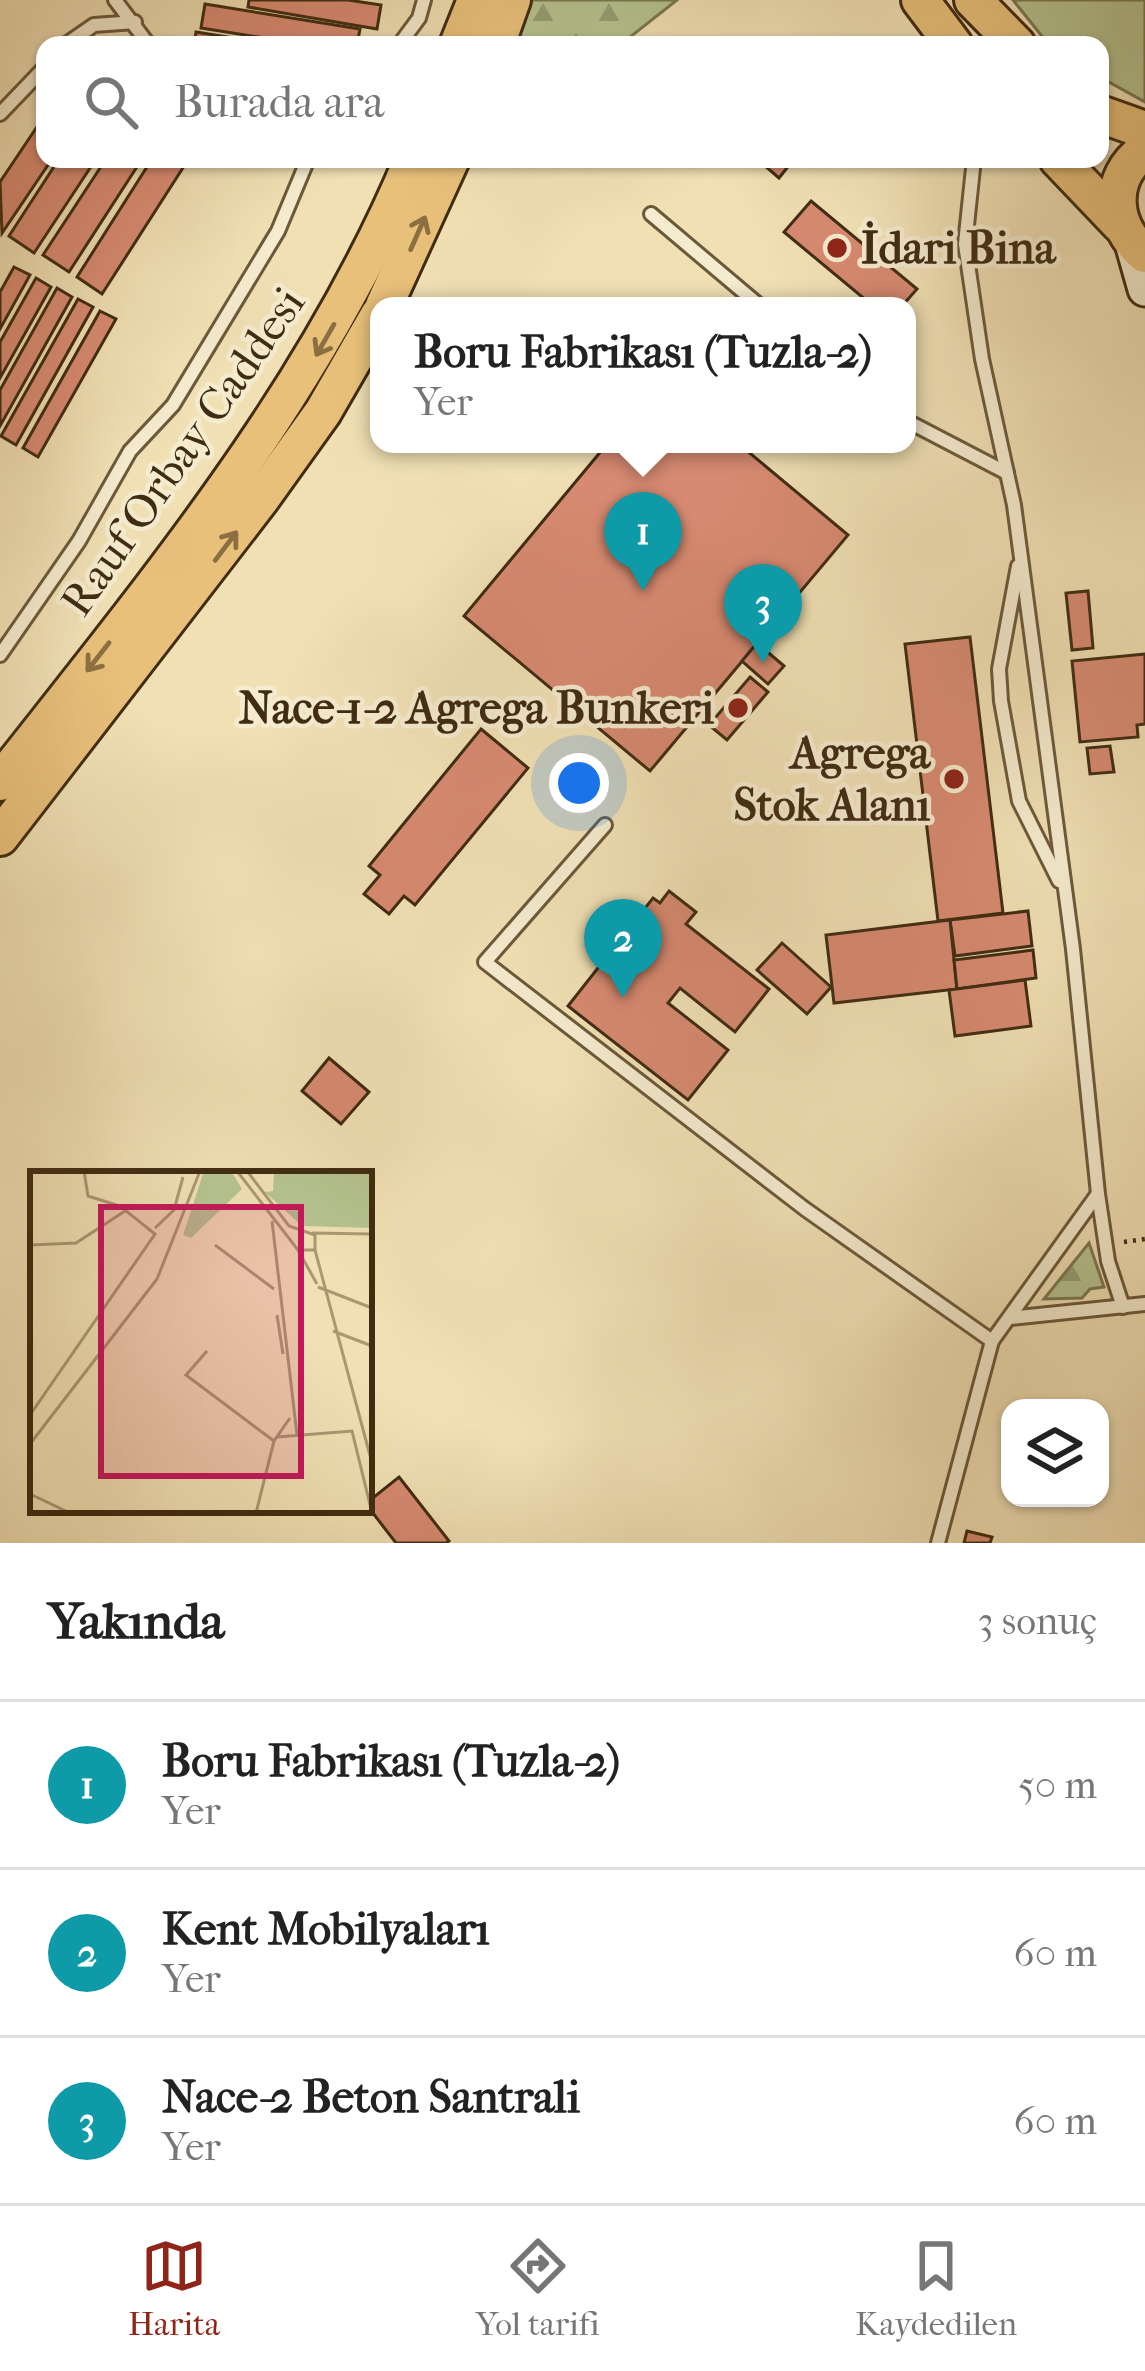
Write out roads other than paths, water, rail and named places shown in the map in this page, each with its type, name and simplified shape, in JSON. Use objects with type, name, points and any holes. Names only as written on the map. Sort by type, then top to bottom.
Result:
[{"type":"main road","points":[[462,36],[476,0]]},
{"type":"main road","points":[[499,36],[512,0]]},
{"type":"main road","points":[[920,0],[947,36]]},
{"type":"main road","points":[[973,0],[1008,36]]},
{"type":"main road","points":[[1109,117],[1145,130]]},
{"type":"main road","points":[[1132,240],[1116,206],[1118,187],[1125,170],[1145,150]]},
{"type":"main road","name":"Rauf Orbay Caddesi","points":[[0,782],[266,434],[349,297],[408,168]]},
{"type":"main road","name":"Rauf Orbay Caddesi","points":[[387,297],[447,168]]},
{"type":"main road","points":[[1066,168],[1132,240]]},
{"type":"main road","name":"Rauf Orbay Caddesi","points":[[0,837],[260,500],[322,412],[370,330]]},
{"type":"street","points":[[1132,240],[1145,289]]},
{"type":"lane","points":[[115,0],[144,36]]},
{"type":"lane","points":[[406,36],[419,18],[424,0]]},
{"type":"lane","points":[[79,36],[94,26],[135,22]]},
{"type":"lane","points":[[0,114],[36,76]]},
{"type":"lane","points":[[0,655],[79,541],[130,451],[173,405],[278,231],[304,168]]},
{"type":"lane","points":[[973,168],[965,244],[982,359],[1021,550],[1098,1194],[1108,1261],[1124,1307]]},
{"type":"lane","points":[[651,214],[749,297]]},
{"type":"lane","points":[[916,426],[1007,473]]},
{"type":"lane","points":[[1021,550],[999,669],[1001,700],[1019,801],[1065,892]]},
{"type":"lane","points":[[605,825],[485,962],[805,1209],[992,1340]]},
{"type":"lane","points":[[938,1543],[992,1340],[1098,1194]]},
{"type":"lane","points":[[1010,1318],[1145,1304]]},
{"type":"place","name":"İdari Bina","points":[[837,248]]},
{"type":"place","name":"Boru Fabrikası (Tuzla-2)","points":[[643,591]]},
{"type":"place","name":"Nace-2 Beton Santrali","points":[[763,663]]},
{"type":"place","name":"Nace-1-2 Agrega Bunkeri","points":[[738,708]]},
{"type":"place","name":"Agrega Stok Alanı","points":[[954,779]]},
{"type":"place","name":"Kent Mobilyaları","points":[[623,998]]}]
